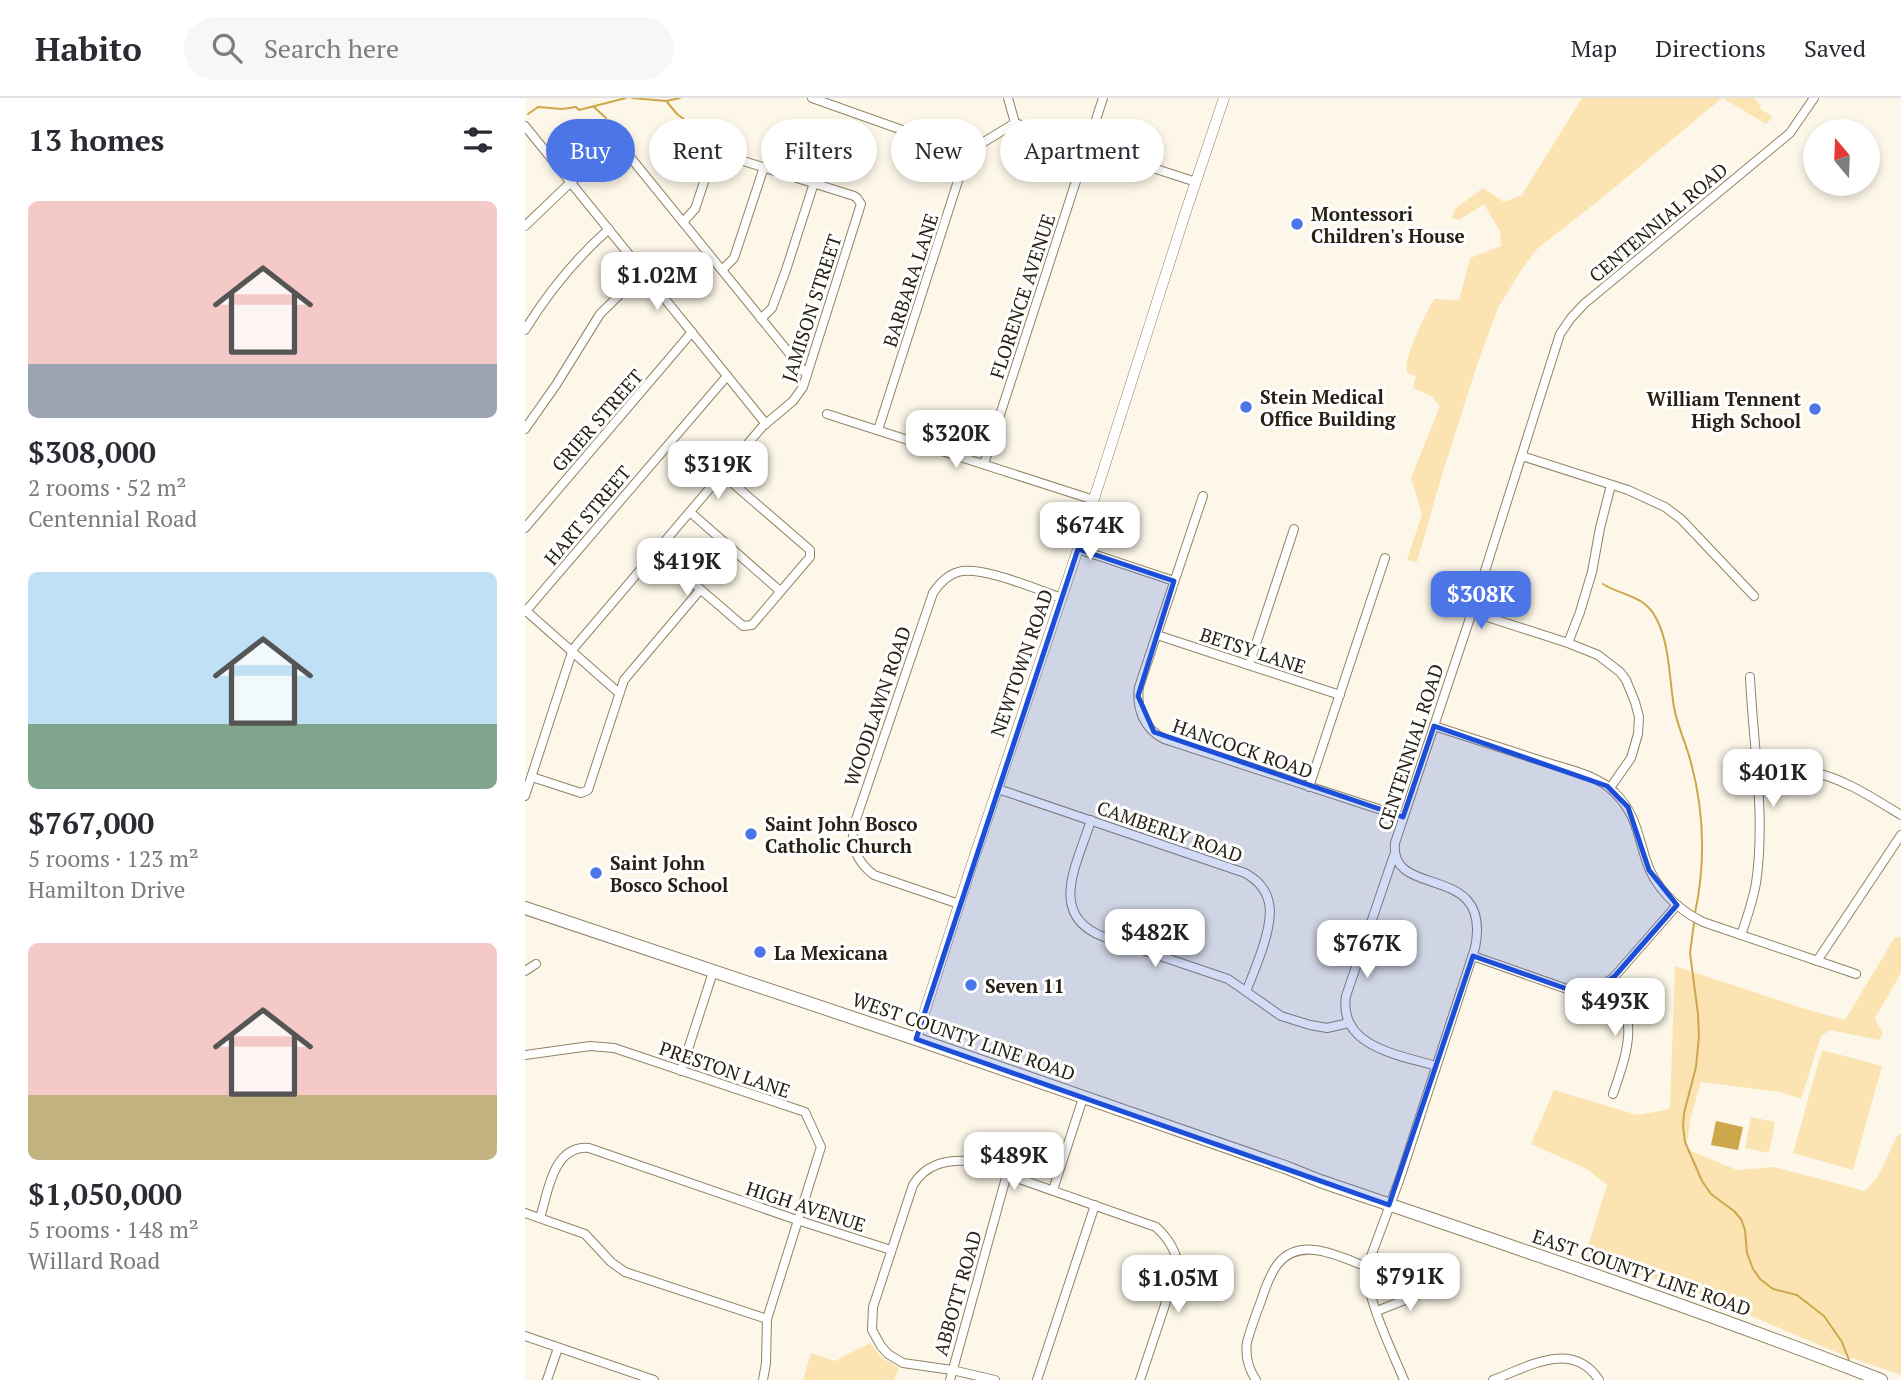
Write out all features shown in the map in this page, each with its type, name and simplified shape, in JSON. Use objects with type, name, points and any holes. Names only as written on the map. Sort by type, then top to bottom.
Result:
[{"type":"main road","name":"WEST COUNTY LINE ROAD","points":[[525,908],[916,1040],[1389,1205]]},
{"type":"main road","name":"EAST COUNTY LINE ROAD","points":[[1389,1205],[1715,1317],[1881,1380]]},
{"type":"street","points":[[812,98],[891,126]]},
{"type":"street","points":[[1008,98],[1015,119]]},
{"type":"street","name":"FLORENCE AVENUE","points":[[1097,119],[1103,98]]},
{"type":"street","name":"NEWTOWN ROAD","points":[[916,1040],[1224,98]]},
{"type":"street","name":"CENTENNIAL ROAD","points":[[1367,1267],[1402,1172],[1473,956],[1478,929],[1471,904],[1465,897],[1450,887],[1404,870],[1394,855],[1395,843],[1560,334],[1584,304],[1790,133],[1814,98]]},
{"type":"street","points":[[525,126],[766,424]]},
{"type":"street","points":[[525,226],[613,148],[619,146],[625,149],[807,375]]},
{"type":"street","points":[[683,222],[695,209],[713,155],[718,153],[761,166]]},
{"type":"street","points":[[1164,172],[1196,182]]},
{"type":"street","points":[[722,271],[734,258],[761,176]]},
{"type":"street","points":[[761,319],[772,308],[786,270],[814,183],[811,182]]},
{"type":"street","name":"BARBARA LANE","points":[[878,430],[958,182]]},
{"type":"street","name":"FLORENCE AVENUE","points":[[984,464],[1077,182]]},
{"type":"street","name":"JAMISON STREET","points":[[525,796],[572,651],[766,424],[800,393],[861,207],[854,196],[814,183]]},
{"type":"street","points":[[525,330],[557,282],[584,251],[609,229]]},
{"type":"street","points":[[525,429],[600,314],[643,272]]},
{"type":"street","name":"GRIER STREET","points":[[525,528],[692,332]]},
{"type":"street","name":"HART STREET","points":[[526,611],[727,376]]},
{"type":"street","points":[[827,414],[1094,500]]},
{"type":"street","points":[[1522,456],[1642,496],[1670,511],[1681,519],[1754,596]]},
{"type":"street","points":[[656,551],[738,622],[745,627],[752,625],[810,557],[809,547],[722,474]]},
{"type":"street","points":[[1568,643],[1593,572],[1599,528],[1611,485]]},
{"type":"street","name":"HANCOCK ROAD","points":[[1203,496],[1138,696],[1141,715],[1154,732],[1164,739],[1403,817]]},
{"type":"street","points":[[689,512],[780,592]]},
{"type":"street","points":[[1249,665],[1294,529]]},
{"type":"street","points":[[1078,549],[1174,581]]},
{"type":"street","points":[[1310,787],[1385,558]]},
{"type":"street","name":"WOODLAWN ROAD","points":[[959,904],[874,875],[857,857],[853,843],[854,825],[905,673],[933,593],[937,586],[951,575],[976,570],[1062,598]]},
{"type":"street","points":[[532,777],[585,792],[622,683],[700,590]]},
{"type":"street","points":[[526,611],[619,692]]},
{"type":"street","points":[[1472,612],[1598,655],[1615,667],[1626,680],[1635,702],[1639,727],[1631,758],[1610,788]]},
{"type":"street","name":"BETSY LANE","points":[[1157,635],[1340,695]]},
{"type":"street","points":[[1741,935],[1754,894],[1759,856],[1750,677]]},
{"type":"street","points":[[1434,726],[1583,775],[1610,788],[1622,799],[1633,818],[1649,870],[1664,892],[1686,913],[1703,922],[1856,974]]},
{"type":"street","points":[[1756,769],[1795,769],[1822,774],[1841,781],[1901,814]]},
{"type":"street","name":"CAMBERLY ROAD","points":[[998,789],[1244,873],[1256,880],[1269,899],[1271,916],[1261,955],[1246,991]]},
{"type":"street","points":[[1091,821],[1069,889],[1073,912],[1081,924],[1095,934],[1228,979],[1274,1013],[1327,1028],[1349,1023]]},
{"type":"street","points":[[1817,961],[1901,835]]},
{"type":"street","points":[[1394,855],[1346,996],[1346,1011],[1354,1031],[1366,1042],[1436,1066]]},
{"type":"street","points":[[1473,956],[1567,989],[1594,989],[1611,980],[1677,905]]},
{"type":"street","points":[[525,971],[536,964]]},
{"type":"street","points":[[681,1071],[713,972]]},
{"type":"street","points":[[1611,980],[1625,1005],[1629,1037],[1613,1094]]},
{"type":"street","name":"PRESTON LANE","points":[[525,1055],[601,1046],[614,1048],[805,1112],[821,1147],[767,1319],[767,1363],[763,1380]]},
{"type":"street","points":[[1053,1190],[1083,1098]]},
{"type":"street","name":"HIGH AVENUE","points":[[540,1218],[559,1162],[567,1154],[583,1148],[891,1251]]},
{"type":"street","points":[[995,1380],[903,1363],[888,1354],[872,1330],[873,1307],[913,1185],[927,1169],[946,1161],[968,1161],[1007,1174],[1156,1227],[1163,1234],[1174,1249],[1178,1266],[1140,1380]]},
{"type":"street","name":"ABBOTT ROAD","points":[[950,1380],[1007,1174]]},
{"type":"street","points":[[1037,1380],[1095,1205]]},
{"type":"street","points":[[525,1213],[585,1234],[611,1262],[625,1272],[767,1319]]},
{"type":"street","points":[[1256,1380],[1249,1367],[1247,1342],[1270,1275],[1279,1261],[1294,1252],[1311,1249],[1367,1267],[1368,1284],[1403,1380]]},
{"type":"street","points":[[1377,1311],[1430,1289]]},
{"type":"street","points":[[525,1336],[654,1380]]},
{"type":"street","points":[[547,1380],[558,1348]]},
{"type":"street","points":[[1493,1380],[1558,1358],[1578,1361],[1599,1380]]},
{"type":"highlighted area","points":[[1078,549],[1174,581],[1138,696],[1154,732],[1403,817],[1434,726],[1607,786],[1628,807],[1649,870],[1677,905],[1614,977],[1594,989],[1567,989],[1473,956],[1389,1205],[916,1039]]},
{"type":"shaded area","points":[[1582,98],[1722,98],[1538,248],[1522,269],[1498,308],[1478,362],[1417,562],[1407,560],[1422,514],[1411,478],[1440,406],[1433,397],[1413,388],[1416,376],[1407,373],[1408,357],[1434,299],[1459,300],[1470,258],[1501,246],[1500,231],[1484,204],[1459,220],[1452,218],[1456,208],[1483,188],[1504,202],[1522,195]]},
{"type":"shaded area","points":[[1723,98],[1754,98],[1761,105],[1759,108],[1773,117],[1766,124]]},
{"type":"shaded area","points":[[1895,937],[1901,937],[1901,973],[1875,1018],[1883,1034],[1879,1040],[1830,1030],[1821,1036],[1801,1099],[1781,1092],[1701,1082],[1691,1116],[1686,1149],[1737,1170],[1774,1167],[1865,1191],[1878,1176],[1897,1136],[1901,1134],[1901,1375],[1843,1355],[1685,1288],[1587,1258],[1588,1246],[1607,1185],[1585,1168],[1531,1144],[1554,1090],[1637,1115],[1666,1110],[1670,1108],[1675,966],[1845,1020]]},
{"type":"shaded area","points":[[1822,1050],[1882,1066],[1853,1170],[1793,1153]]},
{"type":"shaded area","points":[[1751,1117],[1775,1122],[1769,1153],[1745,1148]]},
{"type":"shaded area","points":[[1716,1121],[1743,1127],[1738,1150],[1711,1145]]},
{"type":"shaded area","points":[[870,1343],[882,1358],[899,1368],[894,1380],[803,1380],[811,1353],[835,1361]]},
{"type":"waterway","points":[[528,114],[538,107],[576,107],[579,110],[626,98]]},
{"type":"waterway","points":[[632,98],[666,101],[680,98]]},
{"type":"waterway","points":[[667,102],[684,119]]},
{"type":"waterway","points":[[594,107],[606,118]]},
{"type":"waterway","points":[[1603,584],[1643,602],[1653,613],[1663,634],[1675,714],[1695,778],[1701,816],[1701,874],[1695,913]]},
{"type":"waterway","points":[[1694,923],[1690,953],[1699,1036],[1696,1067],[1684,1113],[1685,1142],[1702,1181],[1711,1194],[1741,1219],[1747,1253],[1760,1279],[1773,1289],[1797,1295],[1824,1316],[1842,1342],[1849,1360]]},
{"type":"place","name":"Montessori Children's House","points":[[1297,224]]},
{"type":"place","name":"Stein Medical Office Building","points":[[1246,407]]},
{"type":"place","name":"William Tennent High School","points":[[1815,409]]},
{"type":"place","name":"Saint John Bosco Catholic Church","points":[[751,834]]},
{"type":"place","name":"Saint John Bosco School","points":[[596,873]]},
{"type":"place","name":"La Mexicana","points":[[760,952]]},
{"type":"place","name":"Seven 11","points":[[971,985]]}]
